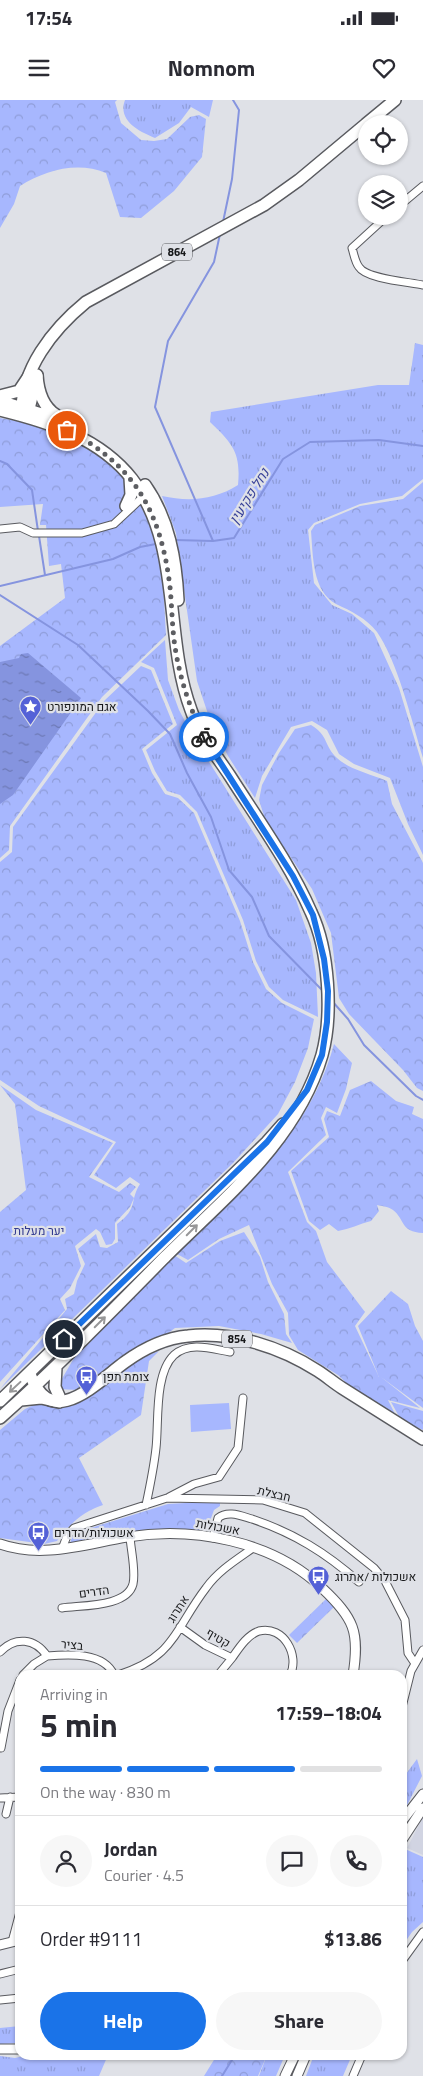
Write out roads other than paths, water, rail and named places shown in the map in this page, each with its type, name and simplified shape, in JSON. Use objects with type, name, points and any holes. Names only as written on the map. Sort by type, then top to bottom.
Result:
[{"type":"main road","name":"864","points":[[377,115],[395,100]]},
{"type":"main road","points":[[384,115],[402,100]]},
{"type":"main road","name":"864","points":[[24,410],[39,355],[56,330],[86,302],[264,205],[309,172],[358,131]]},
{"type":"main road","name":"864","points":[[34,374],[55,341],[88,306],[114,289],[268,208],[305,182],[358,137]]},
{"type":"main road","points":[[0,396],[19,392],[34,374]]},
{"type":"main road","points":[[34,374],[45,405],[66,422]]},
{"type":"main road","points":[[0,401],[67,430],[99,448],[130,476],[159,507],[172,545],[178,585],[182,679]]},
{"type":"main road","points":[[0,410],[24,410],[66,422],[85,431],[116,454],[144,493],[164,549],[175,648],[191,712],[204,737],[293,876],[313,915],[324,959],[328,991],[327,1022],[322,1055],[307,1090],[275,1147],[56,1367],[0,1418]]},
{"type":"main road","points":[[130,476],[130,506],[145,506],[150,510]]},
{"type":"main road","points":[[0,1401],[30,1374],[267,1142],[307,1090]]},
{"type":"main road","name":"854","points":[[59,1399],[88,1392],[126,1362],[154,1346],[187,1336],[206,1335],[258,1344],[294,1357],[423,1439]]},
{"type":"main road","points":[[56,1367],[55,1387],[59,1399]]},
{"type":"main road","points":[[30,1374],[38,1384],[59,1399]]},
{"type":"main road","points":[[19,1401],[41,1398],[59,1399]]},
{"type":"main road","name":"854","points":[[382,1414],[423,1434]]},
{"type":"street","points":[[408,198],[423,186]]},
{"type":"street","points":[[377,225],[352,248],[359,268],[365,273],[423,285]]},
{"type":"street","points":[[0,528],[20,528],[33,533],[82,533],[114,524],[144,493]]},
{"type":"street","points":[[146,1505],[153,1477],[160,1391],[166,1366],[175,1355],[187,1349],[206,1348],[230,1352]]},
{"type":"street","points":[[167,1498],[194,1484],[219,1477],[238,1448],[243,1398]]},
{"type":"street","name":"חבצלת","points":[[62,1549],[67,1536],[74,1528],[167,1498],[263,1500],[305,1513],[374,1568],[384,1581],[395,1598],[405,1620],[408,1653],[414,1662]]},
{"type":"street","points":[[213,1538],[218,1518],[226,1514],[237,1515],[280,1528],[307,1542],[335,1561],[359,1582]]},
{"type":"street","name":"אשכולות","points":[[0,1544],[18,1550],[62,1549],[130,1537],[161,1534],[213,1538],[253,1548],[282,1559],[308,1574],[343,1608],[350,1620],[355,1638],[352,1670]]},
{"type":"street","name":"הדרים","points":[[62,1608],[123,1599],[129,1593],[134,1583],[130,1537]]},
{"type":"street","name":"אתרוג","points":[[130,1670],[152,1661],[170,1644],[180,1626],[218,1574],[253,1548]]},
{"type":"street","name":"קטיף","points":[[180,1626],[204,1645],[232,1658],[250,1636],[260,1631],[269,1631],[279,1635],[288,1644],[294,1660],[291,1670]]},
{"type":"street","name":"בציר","points":[[0,1652],[6,1646],[15,1642],[26,1642],[40,1646],[47,1656],[73,1656],[97,1659],[110,1666],[112,1670]]},
{"type":"street","points":[[407,1688],[414,1662],[423,1651]]},
{"type":"street","points":[[28,1670],[47,1656]]},
{"type":"street","points":[[222,1670],[232,1658]]},
{"type":"street","points":[[1,1748],[8,1711],[15,1693]]},
{"type":"street","points":[[407,1815],[423,1794]]},
{"type":"street","points":[[0,1798],[15,1796]]},
{"type":"street","points":[[6,1814],[10,1797]]},
{"type":"street","points":[[407,1832],[423,1808]]},
{"type":"street","points":[[407,1954],[423,1932]]},
{"type":"street","points":[[0,1945],[15,1941]]},
{"type":"street","points":[[0,1974],[15,1970]]},
{"type":"street","points":[[0,2000],[15,1998]]},
{"type":"street","points":[[0,2049],[15,2049]]},
{"type":"street","points":[[285,2076],[293,2060]]},
{"type":"street","points":[[297,2076],[304,2060]]},
{"type":"street","points":[[353,2076],[360,2060]]},
{"type":"water","name":"אגם המונפורט","points":[[28,653],[81,698],[13,795],[0,804],[0,662],[19,658],[21,654]]},
{"type":"waterway","points":[[223,222],[232,179],[239,110],[233,100]]},
{"type":"waterway","points":[[213,541],[155,407],[168,341],[214,262],[220,234]]},
{"type":"waterway","name":"נחל פקיעין","points":[[175,540],[213,541],[234,538],[283,459],[310,442],[379,440],[423,446]]},
{"type":"waterway","points":[[0,461],[7,464],[32,490],[38,531]]},
{"type":"waterway","points":[[39,536],[45,575]]},
{"type":"waterway","name":"נחל פקיעין","points":[[0,586],[113,559],[140,547],[156,544]]},
{"type":"waterway","points":[[0,595],[78,645],[170,734],[187,773],[211,817],[229,870],[252,897],[269,936],[322,990]]},
{"type":"waterway","points":[[332,1001],[348,1019],[364,1045],[416,1096],[423,1100]]},
{"type":"waterway","points":[[222,2076],[232,2060]]},
{"type":"place","name":"אגם המונפורט","points":[[31,726]]},
{"type":"place","name":"צומת תפן","points":[[87,1396]]},
{"type":"place","name":"אשכולות/הדרים","points":[[38,1552]]},
{"type":"place","name":"אשכולות /אתרוג","points":[[319,1596]]},
{"type":"park label","name":"יער מעלות","points":[[39,1231]]}]
